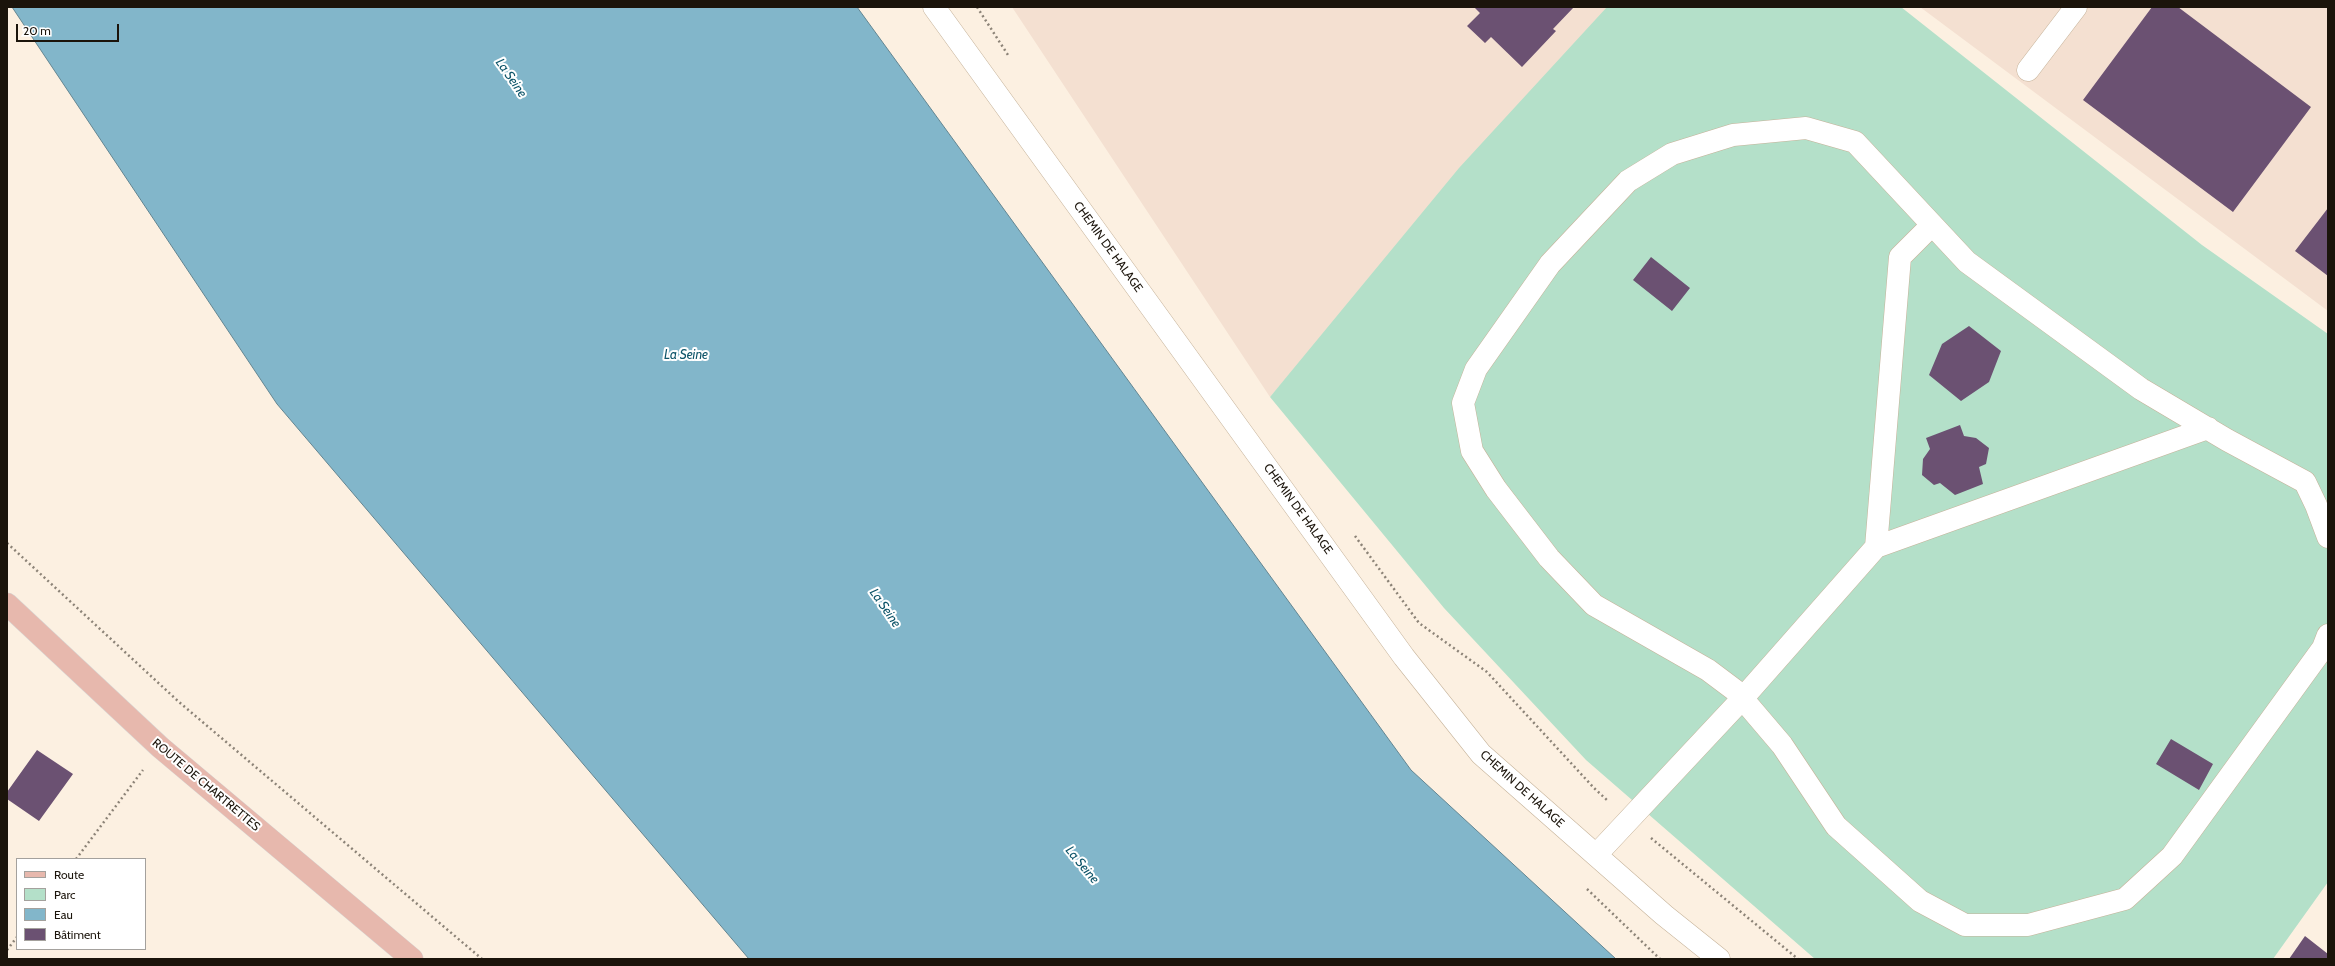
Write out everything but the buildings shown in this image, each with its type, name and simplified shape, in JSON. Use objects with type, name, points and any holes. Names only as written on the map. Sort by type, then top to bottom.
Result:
[{"type":"main road","name":"ROUTE DE CHARTRETTES","points":[[7,604],[160,747],[412,959]]},
{"type":"street","name":"CHEMIN DE HALAGE","points":[[934,7],[1404,656],[1481,754],[1719,959]]},
{"type":"street","points":[[2028,70],[2076,7]]},
{"type":"street","points":[[2328,537],[2316,505],[2304,482],[2142,389],[1967,262],[1856,142],[1806,128],[1733,135],[1672,154],[1628,181],[1550,264],[1476,369],[1463,402],[1472,451],[1496,489],[1549,558],[1594,605],[1708,670],[1736,691],[1782,745],[1836,826],[1920,901],[1965,925],[2028,925],[2126,899],[2172,856],[2323,648],[2328,635]]},
{"type":"street","points":[[1876,547],[1900,257],[1932,225]]},
{"type":"street","points":[[1596,854],[1630,820],[1742,699],[1876,547],[2208,428]]},
{"type":"path","points":[[7,543],[179,702],[482,959]]},
{"type":"path","points":[[1419,623],[1487,672],[1594,788],[1630,820],[1798,959]]},
{"type":"path","points":[[77,858],[160,747]]},
{"type":"path","points":[[1586,888],[1660,959]]},
{"type":"path","points":[[7,950],[16,938]]},
{"type":"shaded area","points":[[1012,7],[1612,7],[1270,397]]},
{"type":"shaded area","points":[[1920,7],[2328,7],[2328,311]]},
{"type":"green space","points":[[1607,7],[1901,7],[2202,245],[2328,334],[2328,882],[2273,959],[1815,959],[1586,760],[1444,608],[1270,397],[1459,168]]},
{"type":"water","name":"La Seine","points":[[12,7],[857,7],[1411,770],[1616,959],[749,959],[277,404]]}]
